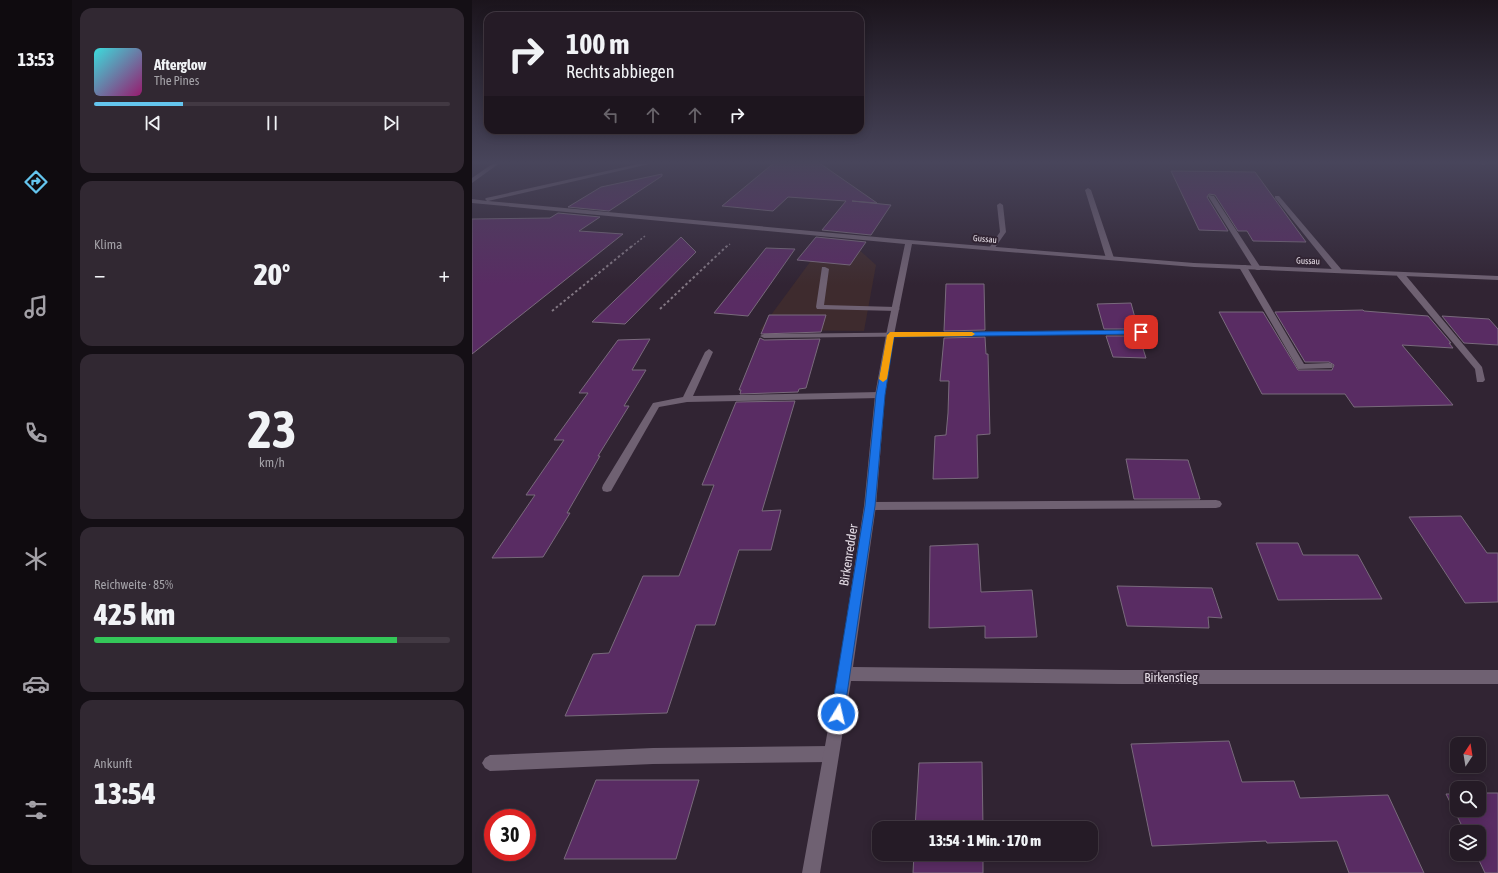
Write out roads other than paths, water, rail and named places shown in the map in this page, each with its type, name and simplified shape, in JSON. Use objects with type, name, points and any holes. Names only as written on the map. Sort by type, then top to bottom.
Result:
[{"type":"street","name":"Gussau","points":[[494,203],[909,242],[1110,258],[1257,268],[1498,278]]},
{"type":"street","points":[[1092,203],[1110,258]]},
{"type":"street","points":[[1215,203],[1257,268]]},
{"type":"street","points":[[1282,203],[1338,271]]},
{"type":"street","points":[[992,248],[1003,232],[1000,205]]},
{"type":"street","name":"Birkenredder","points":[[811,873],[870,506],[880,395],[890,335],[909,242]]},
{"type":"street","points":[[1243,267],[1301,367],[1329,366]]},
{"type":"street","points":[[825,269],[820,307],[896,309]]},
{"type":"street","points":[[1400,274],[1467,354],[1478,369],[1480,380]]},
{"type":"street","points":[[764,336],[1141,332]]},
{"type":"street","points":[[687,399],[709,352]]},
{"type":"street","points":[[607,488],[656,405],[687,399],[880,395]]},
{"type":"street","points":[[870,506],[1216,504]]},
{"type":"street","name":"Birkenstieg","points":[[844,674],[1121,677],[1498,677]]},
{"type":"street","points":[[490,763],[653,756],[831,754]]}]
